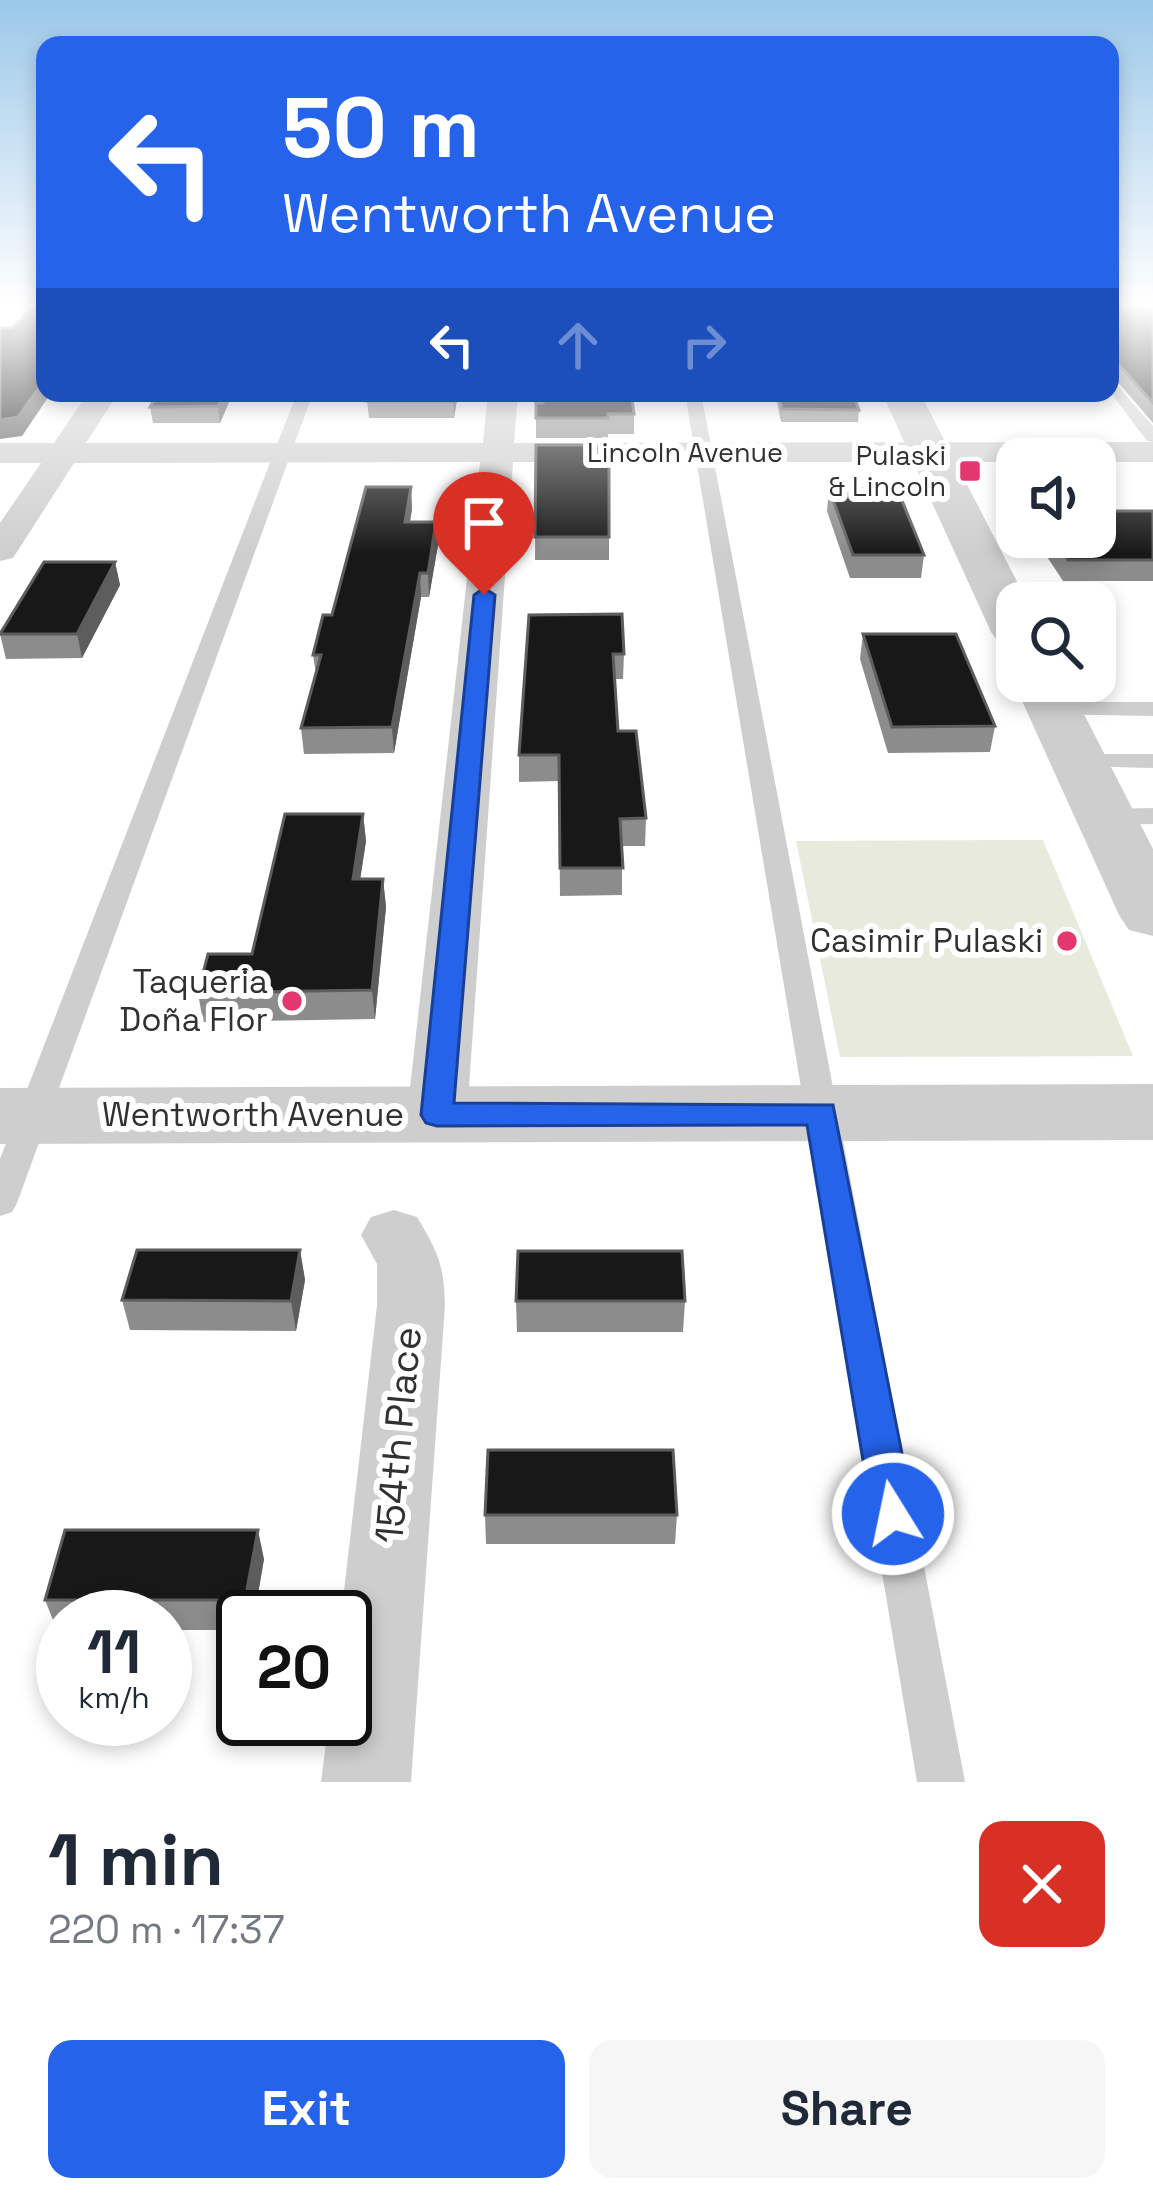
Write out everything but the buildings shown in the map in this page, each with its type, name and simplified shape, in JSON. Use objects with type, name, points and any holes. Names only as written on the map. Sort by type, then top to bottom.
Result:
[{"type":"street","points":[[0,550],[98,402]]},
{"type":"street","points":[[437,1115],[502,402]]},
{"type":"street","points":[[905,402],[996,589]]},
{"type":"street","name":"Lincoln Avenue","points":[[0,453],[1153,452]]},
{"type":"street","points":[[1058,717],[1129,817],[1153,915]]},
{"type":"street","name":"Wentworth Avenue","points":[[16,1116],[1153,1112]]},
{"type":"street","name":"154th Place","points":[[366,1782],[411,1305],[410,1263],[394,1235]]},
{"type":"lane","points":[[1119,393],[1153,436]]},
{"type":"lane","points":[[0,1203],[16,1116],[302,402]]},
{"type":"lane","points":[[695,402],[941,1782]]},
{"type":"lane","points":[[1058,717],[1153,709]]},
{"type":"lane","points":[[1058,717],[1153,761]]},
{"type":"shaded area","points":[[1043,840],[1133,1056],[840,1057],[796,841]]},
{"type":"place","name":"Pulaski & Lincoln","points":[[970,471]]},
{"type":"place","name":"Casimir Pulaski","points":[[1067,941]]},
{"type":"place","name":"Taqueria Doña Flor","points":[[292,1001]]},
{"type":"route","points":[[484,595],[437,1115],[821,1113],[893,1514]]}]
